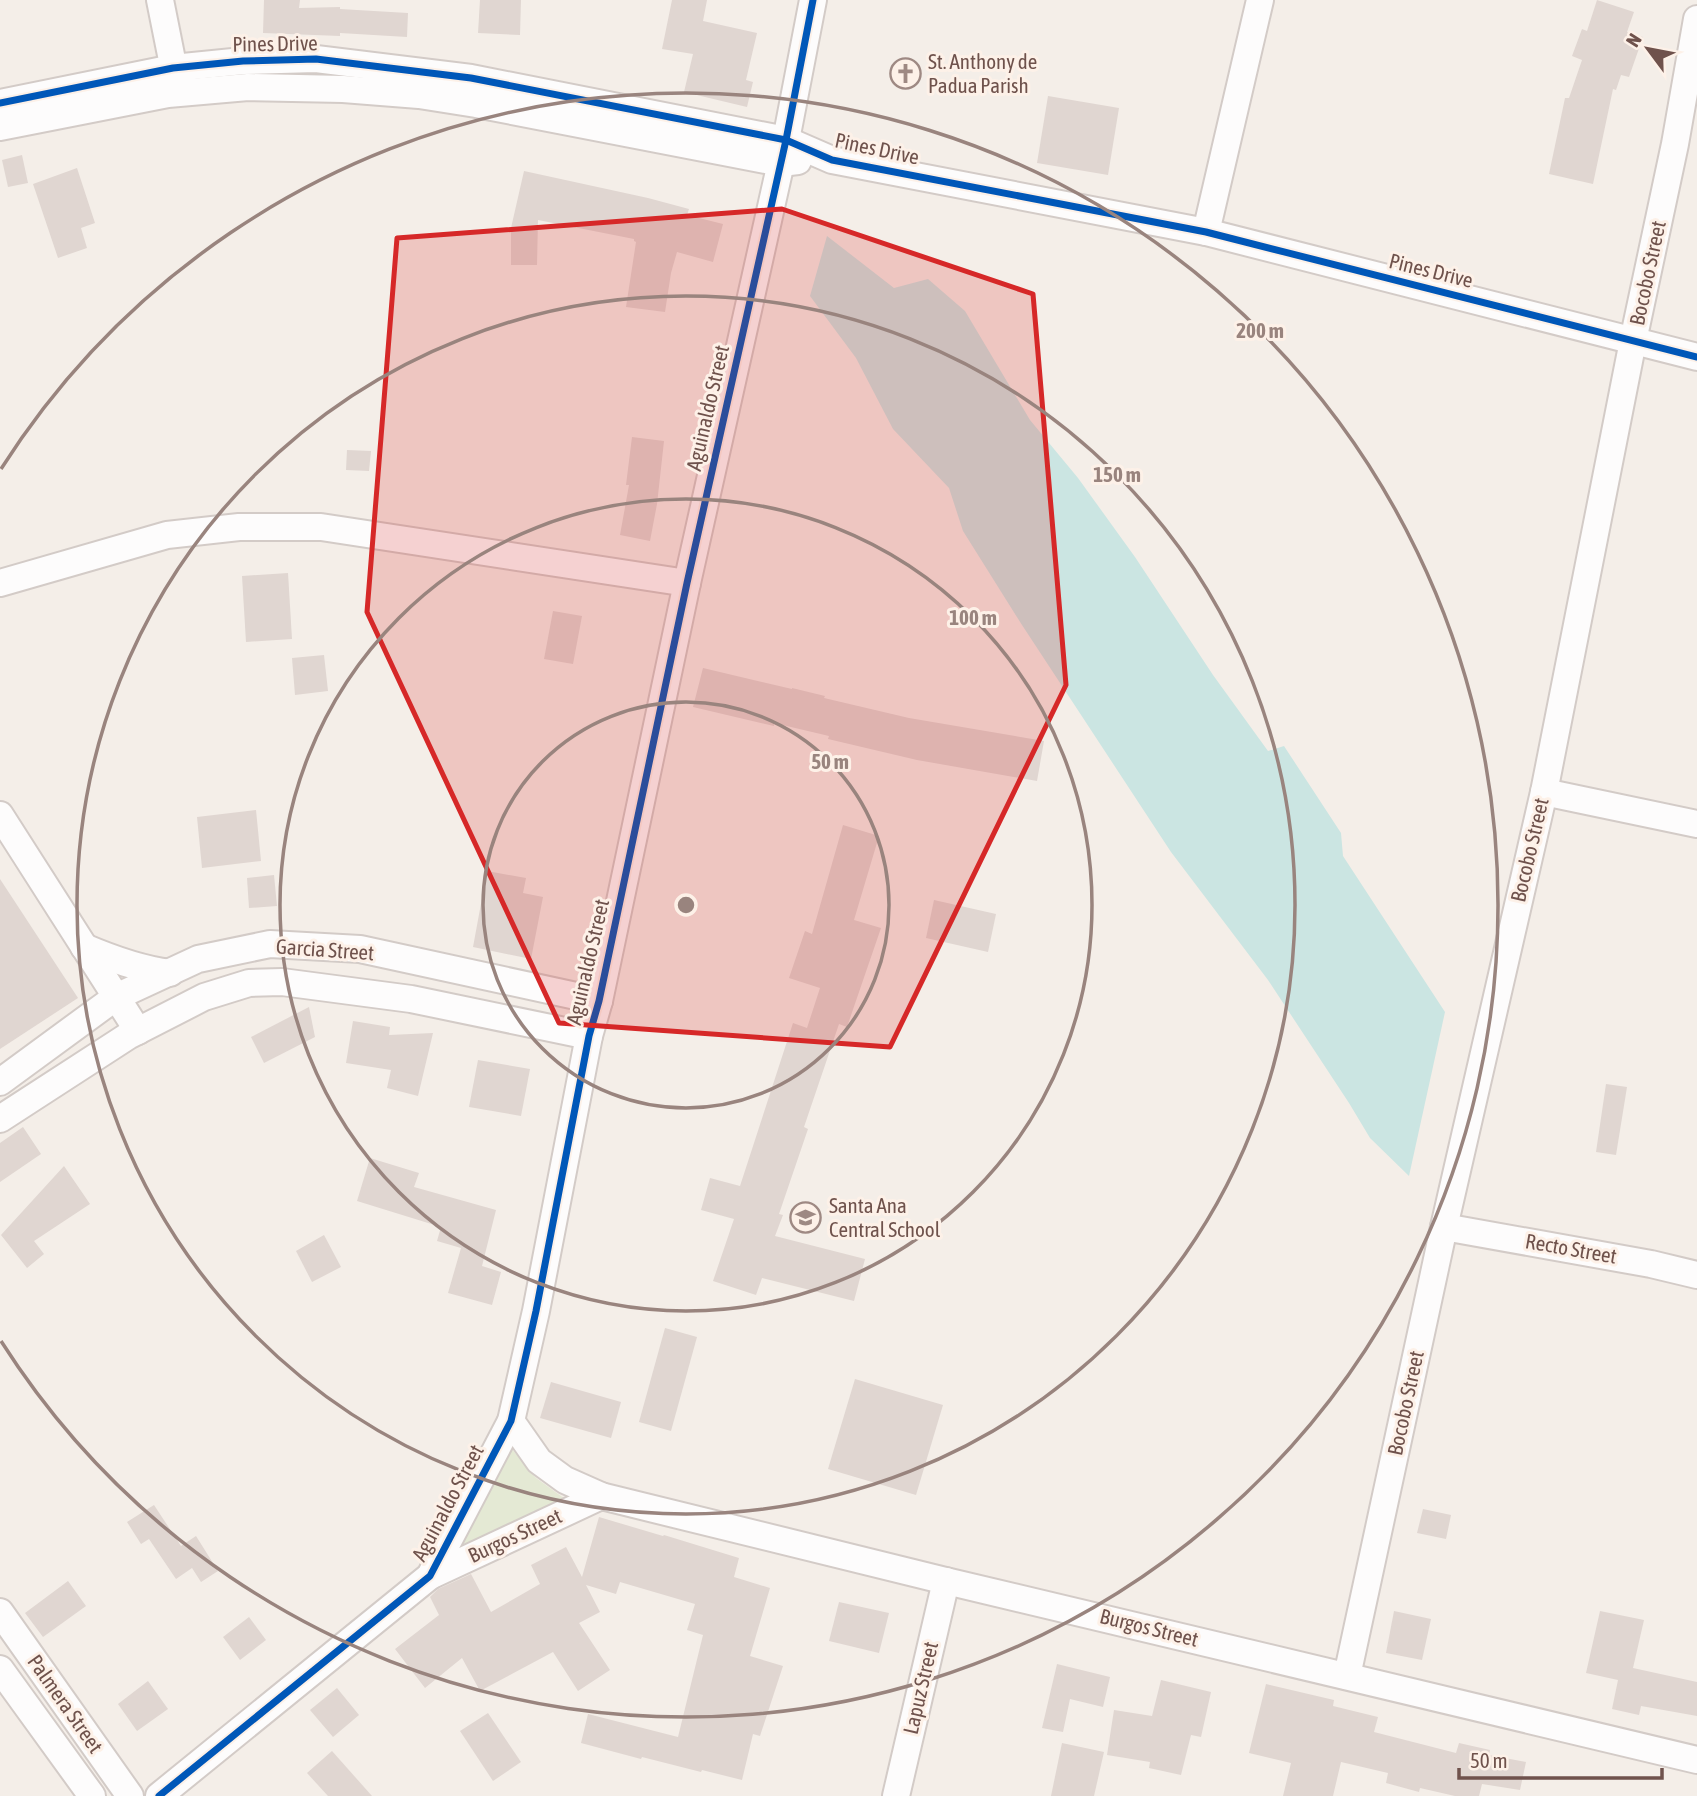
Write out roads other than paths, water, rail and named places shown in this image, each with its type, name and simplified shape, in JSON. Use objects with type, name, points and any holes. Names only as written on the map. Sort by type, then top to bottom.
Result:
[{"type":"street","points":[[160,0],[179,94]]},
{"type":"street","name":"Aguinaldo Street","points":[[159,1796],[430,1576],[512,1420],[536,1311],[589,1036],[599,1001],[687,583],[783,151],[813,0]]},
{"type":"street","points":[[1206,232],[1260,0]]},
{"type":"street","name":"Bocobo Street","points":[[1348,1676],[1444,1227],[1544,792],[1633,341],[1675,144],[1697,19]]},
{"type":"street","name":"Pines Drive","points":[[0,103],[173,68],[243,61],[316,60],[471,78],[783,151]]},
{"type":"street","name":"Pines Drive","points":[[0,127],[168,94],[248,87],[343,89],[419,95],[783,151],[1206,232],[1697,358]]},
{"type":"street","points":[[0,583],[167,535],[239,527],[321,527],[687,583]]},
{"type":"street","points":[[1544,792],[1697,824]]},
{"type":"street","points":[[0,815],[138,1031]]},
{"type":"street","name":"Garcia Street","points":[[0,1082],[116,997],[198,959],[270,944],[360,949],[599,1001]]},
{"type":"street","points":[[84,947],[124,963],[170,973]]},
{"type":"street","name":"Garcia Street","points":[[0,1119],[138,1031],[204,997],[249,983],[282,982],[411,999],[589,1036]]},
{"type":"street","name":"Recto Street","points":[[1444,1227],[1651,1264],[1697,1275]]},
{"type":"street","name":"Burgos Street","points":[[512,1420],[539,1461],[565,1479],[601,1496],[1697,1760]]},
{"type":"street","name":"Burgos Street","points":[[430,1576],[601,1496]]},
{"type":"street","name":"Lapuz Street","points":[[896,1796],[946,1581]]},
{"type":"street","name":"Palmera Street","points":[[0,1612],[131,1796]]},
{"type":"street","name":"Palmera Street","points":[[0,1669],[92,1796]]},
{"type":"water","points":[[827,236],[894,288],[928,279],[965,311],[1030,420],[1078,478],[1135,557],[1213,675],[1268,751],[1284,746],[1341,833],[1343,856],[1445,1012],[1409,1176],[1370,1138],[1268,980],[1171,852],[963,531],[949,488],[893,429],[856,358],[810,296]]},
{"type":"place","name":"St. Anthony de Padua Parish","points":[[905,74]]},
{"type":"place","name":"Santa Ana Central School","points":[[806,1218]]}]
